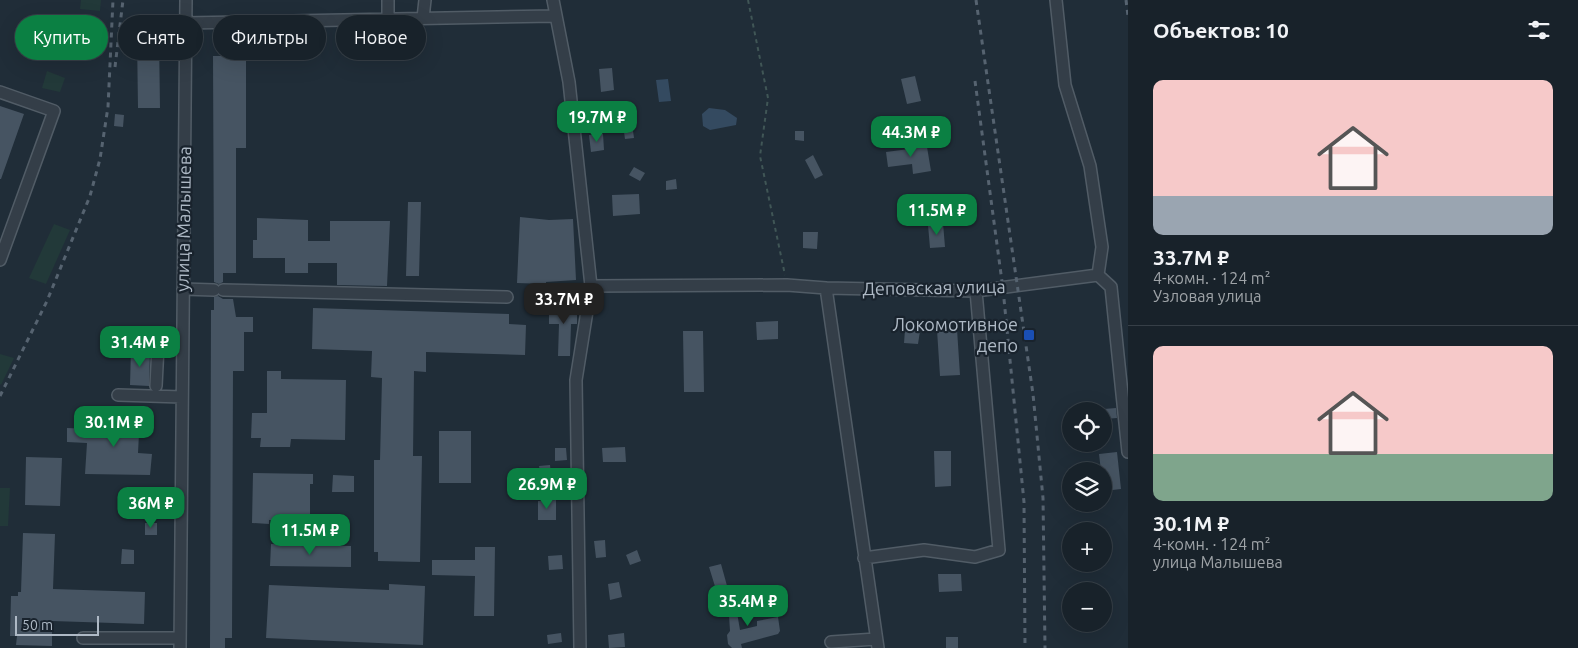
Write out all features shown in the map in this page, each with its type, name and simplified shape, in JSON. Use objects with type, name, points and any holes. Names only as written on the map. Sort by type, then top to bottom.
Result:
[{"type":"street","name":"улица Малышева","points":[[185,15],[186,0]]},
{"type":"street","points":[[388,0],[388,15]]},
{"type":"street","points":[[423,15],[425,0]]},
{"type":"street","points":[[552,0],[569,82],[591,286],[576,380],[580,648]]},
{"type":"street","points":[[1056,0],[1065,85],[1090,166],[1101,238],[1102,247],[1098,275],[1111,287],[1128,452]]},
{"type":"street","points":[[426,18],[554,16]]},
{"type":"street","points":[[203,23],[336,20]]},
{"type":"street","name":"улица Малышева","points":[[180,643],[185,60]]},
{"type":"street","points":[[0,92],[54,111],[0,260]]},
{"type":"street","name":"Деповская улица","points":[[591,286],[787,284],[826,288],[976,291],[1098,275]]},
{"type":"street","points":[[826,288],[877,643],[831,642]]},
{"type":"street","points":[[183,289],[507,297]]},
{"type":"street","points":[[864,558],[924,550],[975,557],[999,550],[976,291]]},
{"type":"street","points":[[156,386],[158,346],[182,347]]},
{"type":"street","points":[[118,395],[182,397]]},
{"type":"street","points":[[132,507],[181,507]]},
{"type":"street","points":[[83,638],[180,643]]},
{"type":"path","points":[[748,0],[768,98],[760,156],[787,284]]},
{"type":"green space","points":[[81,0],[101,0],[100,11],[80,9]]},
{"type":"green space","points":[[47,71],[65,78],[60,92],[42,88]]},
{"type":"green space","points":[[54,224],[70,230],[46,284],[29,278]]},
{"type":"green space","points":[[0,354],[14,358],[1,385],[0,384]]},
{"type":"green space","points":[[0,488],[10,488],[8,526],[0,526]]},
{"type":"water","points":[[668,79],[671,101],[659,102],[656,80]]},
{"type":"water","points":[[709,108],[725,110],[737,118],[736,125],[710,130],[703,126],[702,114]]},
{"type":"building","points":[[137,60],[159,60],[160,108],[138,108]]},
{"type":"building","points":[[213,60],[246,60],[246,148],[236,148],[236,273],[223,273],[223,282],[219,284],[214,282]]},
{"type":"building","points":[[612,68],[614,90],[601,92],[599,69]]},
{"type":"building","points":[[915,76],[921,101],[907,104],[901,79]]},
{"type":"building","points":[[0,106],[24,114],[1,179],[0,179]]},
{"type":"building","points":[[115,114],[124,115],[123,127],[114,126]]},
{"type":"building","points":[[632,124],[634,138],[625,139],[623,125]]},
{"type":"building","points":[[795,131],[804,131],[804,141],[795,140]]},
{"type":"building","points":[[603,134],[604,150],[591,152],[589,135]]},
{"type":"building","points":[[926,141],[931,171],[913,174],[912,164],[888,167],[886,152],[909,149],[908,144]]},
{"type":"building","points":[[813,155],[823,175],[815,179],[805,160]]},
{"type":"building","points":[[634,167],[645,173],[640,181],[629,175]]},
{"type":"building","points":[[676,179],[677,189],[666,190],[666,181]]},
{"type":"building","points":[[639,194],[640,214],[613,216],[612,195]]},
{"type":"building","points":[[408,202],[421,202],[419,276],[406,276]]},
{"type":"building","points":[[520,217],[549,220],[573,219],[576,280],[546,282],[546,284],[517,283]]},
{"type":"building","points":[[257,218],[308,220],[308,241],[330,241],[330,221],[390,221],[387,286],[337,285],[337,263],[308,263],[308,273],[285,273],[285,258],[253,258],[253,240],[257,240]]},
{"type":"building","points":[[943,223],[945,247],[930,248],[928,225]]},
{"type":"building","points":[[803,232],[818,232],[817,249],[803,248]]},
{"type":"building","points":[[218,296],[223,299],[233,299],[236,317],[253,317],[253,332],[244,332],[244,371],[233,371],[232,638],[225,638],[225,648],[210,648],[211,310],[214,310],[214,297]]},
{"type":"building","points":[[549,304],[577,304],[577,324],[571,324],[570,356],[558,356],[559,324],[549,324]]},
{"type":"building","points":[[313,308],[509,314],[509,324],[526,325],[525,355],[426,352],[426,372],[414,371],[413,456],[422,456],[420,562],[378,561],[378,552],[374,552],[374,460],[380,460],[382,378],[371,377],[372,351],[312,349]]},
{"type":"building","points":[[778,321],[778,339],[757,340],[756,322]]},
{"type":"building","points":[[957,329],[960,375],[940,376],[937,330]]},
{"type":"building","points":[[905,330],[920,331],[918,344],[904,343]]},
{"type":"building","points":[[683,331],[703,331],[704,392],[684,392]]},
{"type":"building","points":[[131,349],[150,350],[149,386],[130,385]]},
{"type":"building","points":[[267,371],[281,371],[281,379],[346,380],[345,440],[291,439],[290,447],[260,447],[261,438],[251,438],[252,413],[267,413]]},
{"type":"building","points":[[1112,408],[1116,408],[1117,418],[1112,418]]},
{"type":"building","points":[[114,413],[140,414],[138,453],[152,454],[150,475],[85,474],[87,443],[67,442],[67,428],[114,430]]},
{"type":"building","points":[[439,431],[471,431],[471,483],[439,483]]},
{"type":"building","points":[[625,447],[626,462],[603,462],[602,448]]},
{"type":"building","points":[[555,448],[566,448],[567,460],[555,461]]},
{"type":"building","points":[[934,451],[951,451],[951,486],[935,487]]},
{"type":"building","points":[[1117,452],[1121,489],[1112,490],[1112,462],[1100,462],[1099,454]]},
{"type":"building","points":[[26,457],[62,458],[60,506],[25,505]]},
{"type":"building","points":[[550,465],[552,482],[542,483],[539,466]]},
{"type":"building","points":[[253,473],[313,474],[313,484],[310,484],[310,521],[269,520],[269,524],[252,523]]},
{"type":"building","points":[[333,475],[354,476],[354,492],[332,492]]},
{"type":"building","points":[[556,500],[556,520],[538,520],[538,501]]},
{"type":"building","points":[[145,523],[157,523],[157,535],[145,535]]},
{"type":"building","points":[[23,533],[55,534],[53,589],[145,592],[144,624],[52,621],[52,646],[16,645],[17,636],[10,636],[11,596],[18,596],[18,592],[21,592]]},
{"type":"building","points":[[605,540],[606,557],[596,558],[594,541]]},
{"type":"building","points":[[271,544],[351,546],[351,567],[270,566]]},
{"type":"building","points":[[475,547],[495,547],[494,616],[474,616],[475,576],[432,575],[432,560],[475,560]]},
{"type":"building","points":[[122,549],[134,550],[134,564],[121,564]]},
{"type":"building","points":[[637,550],[641,561],[630,565],[626,555]]},
{"type":"building","points":[[562,555],[563,569],[549,570],[548,556]]},
{"type":"building","points":[[721,564],[729,593],[718,596],[709,567]]},
{"type":"building","points":[[938,574],[961,574],[962,591],[939,592]]},
{"type":"building","points":[[619,582],[622,597],[610,600],[608,584]]},
{"type":"building","points":[[389,584],[425,586],[423,645],[266,638],[269,585],[389,590]]},
{"type":"building","points":[[734,595],[740,630],[757,626],[757,621],[778,617],[780,631],[778,634],[741,644],[742,648],[732,648],[728,644],[727,635],[730,631],[729,615],[723,598]]},
{"type":"building","points":[[561,633],[562,642],[548,644],[547,635]]},
{"type":"building","points":[[624,633],[625,647],[609,648],[608,635]]},
{"type":"building","points":[[946,637],[958,637],[958,648],[946,648]]},
{"type":"railway","points":[[0,396],[47,301],[90,196],[100,159],[108,107],[113,0]]},
{"type":"railway","points":[[115,67],[123,0]]},
{"type":"railway","points":[[976,0],[1033,394],[1043,498],[1045,648]]},
{"type":"railway","points":[[1126,0],[1128,16]]},
{"type":"railway","points":[[975,81],[1003,289],[1024,502],[1025,648]]},
{"type":"place","name":"Локомотивное депо","points":[[1029,335]]}]
